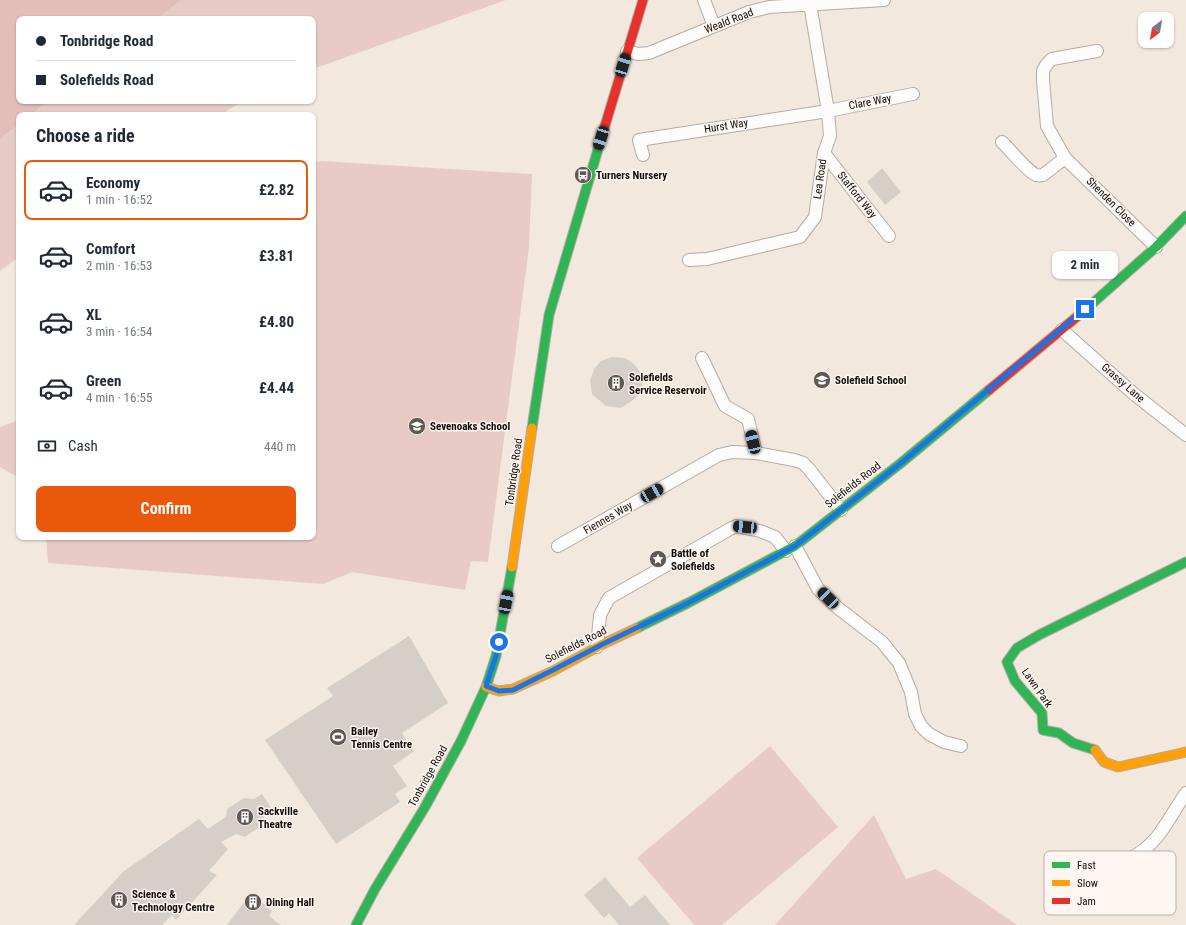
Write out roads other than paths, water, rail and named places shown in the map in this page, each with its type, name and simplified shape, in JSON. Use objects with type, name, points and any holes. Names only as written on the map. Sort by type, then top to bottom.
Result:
[{"type":"street","name":"Tonbridge Road","points":[[356,925],[375,889],[432,794],[461,741],[486,686],[496,656],[509,584],[548,315],[643,0]]},
{"type":"street","points":[[704,0],[714,26]]},
{"type":"street","name":"Weald Road","points":[[627,51],[638,54],[649,53],[749,12],[769,7],[884,0]]},
{"type":"street","name":"Lea Road","points":[[689,260],[707,259],[800,237],[815,217],[824,153],[830,136],[828,110],[810,4]]},
{"type":"street","name":"Shenden Close","points":[[1097,51],[1052,59],[1043,72],[1047,126],[1065,158],[1156,247]]},
{"type":"street","name":"Clare Way","points":[[828,110],[913,94]]},
{"type":"street","name":"Hurst Way","points":[[643,155],[638,136],[828,110]]},
{"type":"street","points":[[1002,142],[1029,170],[1039,176],[1043,175],[1065,158]]},
{"type":"street","name":"Stafford Way","points":[[824,153],[889,236]]},
{"type":"street","name":"Solefields Road","points":[[486,686],[499,691],[513,690],[688,603],[790,548],[901,463],[1062,330],[1156,247],[1186,216]]},
{"type":"street","name":"Grassy Lane","points":[[1062,330],[1134,394],[1186,435]]},
{"type":"street","points":[[702,358],[725,406],[748,419],[756,453]]},
{"type":"street","name":"Fiennes Way","points":[[558,546],[719,455],[732,452],[756,453],[803,463],[841,510]]},
{"type":"street","points":[[597,647],[600,615],[609,598],[736,526],[760,531],[775,537],[790,548],[818,589],[838,608],[882,642],[899,663],[911,692],[915,714],[921,726],[929,734],[944,742],[961,746]]},
{"type":"street","name":"Lawn Park","points":[[1186,562],[1039,634],[1017,648],[1008,662],[1015,681],[1042,713],[1043,730],[1059,733],[1074,744],[1096,750],[1104,762],[1118,767],[1186,752]]},
{"type":"street","points":[[1141,851],[1157,838],[1186,793]]},
{"type":"place","name":"Turners Nursery","points":[[583,175]]},
{"type":"place","name":"Solefield School","points":[[822,380]]},
{"type":"place","name":"Solefields Service Reservoir","points":[[616,383]]},
{"type":"place","name":"Sevenoaks School","points":[[417,426]]},
{"type":"place","name":"Battle of Solefields","points":[[658,559]]},
{"type":"place","name":"Bailey Tennis Centre","points":[[338,737]]},
{"type":"place","name":"Sackville Theatre","points":[[245,817]]},
{"type":"place","name":"Science & Technology Centre","points":[[119,900]]},
{"type":"place","name":"Dining Hall","points":[[253,902]]}]
